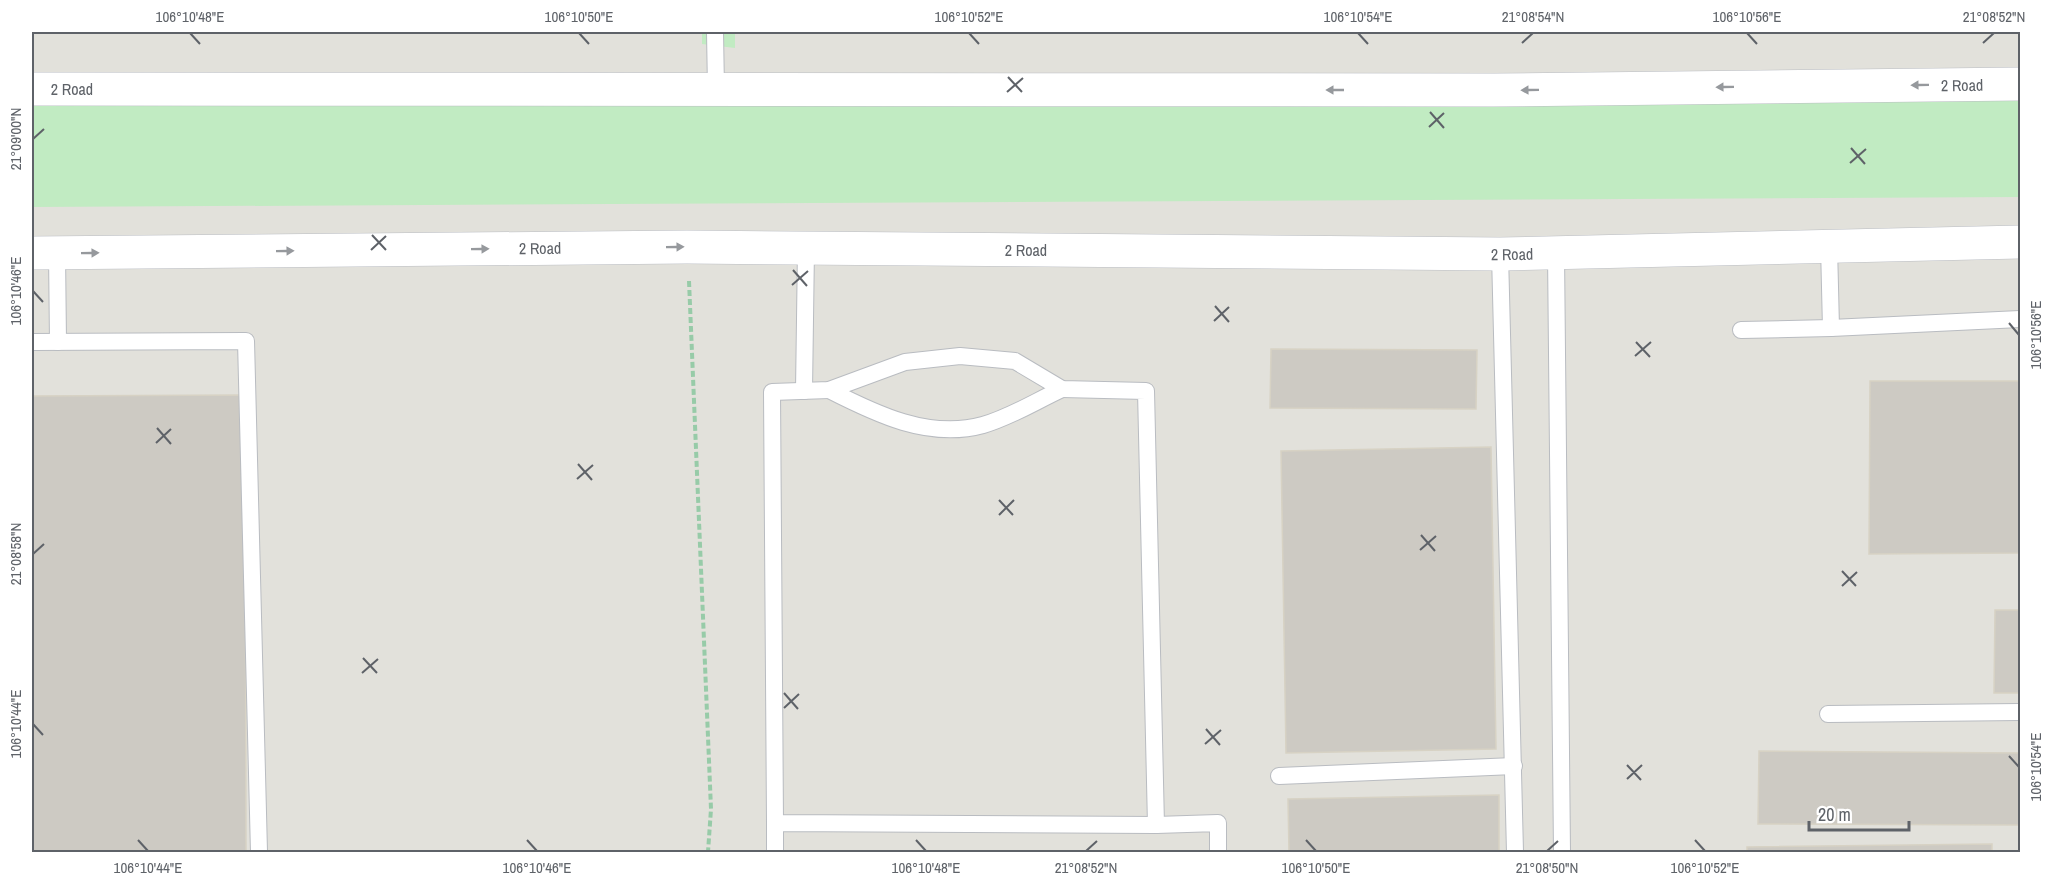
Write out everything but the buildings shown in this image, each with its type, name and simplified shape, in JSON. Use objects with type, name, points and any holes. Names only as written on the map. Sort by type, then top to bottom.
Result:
[{"type":"main road","name":"2 Road","points":[[32,88],[1494,90],[2020,84]]},
{"type":"main road","name":"2 Road","points":[[44,253],[687,247],[1500,254],[2020,242]]},
{"type":"lane","points":[[716,32],[716,89]]},
{"type":"lane","points":[[1829,246],[1831,328]]},
{"type":"lane","points":[[804,391],[806,248]]},
{"type":"lane","points":[[44,253],[58,342]]},
{"type":"lane","points":[[1556,253],[1562,852]]},
{"type":"lane","points":[[1500,254],[1515,852]]},
{"type":"lane","points":[[1742,330],[2020,319]]},
{"type":"lane","points":[[32,342],[246,341],[259,852]]},
{"type":"lane","points":[[775,852],[772,392],[829,390],[905,362],[960,356],[1015,361],[1062,389]]},
{"type":"lane","points":[[829,390],[893,420],[948,429],[982,425],[1062,389],[1146,391],[1156,825]]},
{"type":"lane","points":[[1828,714],[2020,712]]},
{"type":"lane","points":[[1279,776],[1514,766]]},
{"type":"lane","points":[[775,823],[1156,825],[1218,823],[1218,852]]},
{"type":"path","points":[[687,247],[711,809],[708,852]]},
{"type":"shaded area","points":[[32,32],[2020,32],[2020,852],[32,852]]},
{"type":"green space","points":[[702,32],[735,32],[735,48],[702,44]]},
{"type":"green space","points":[[2020,95],[2020,197],[32,207],[32,105]]}]
